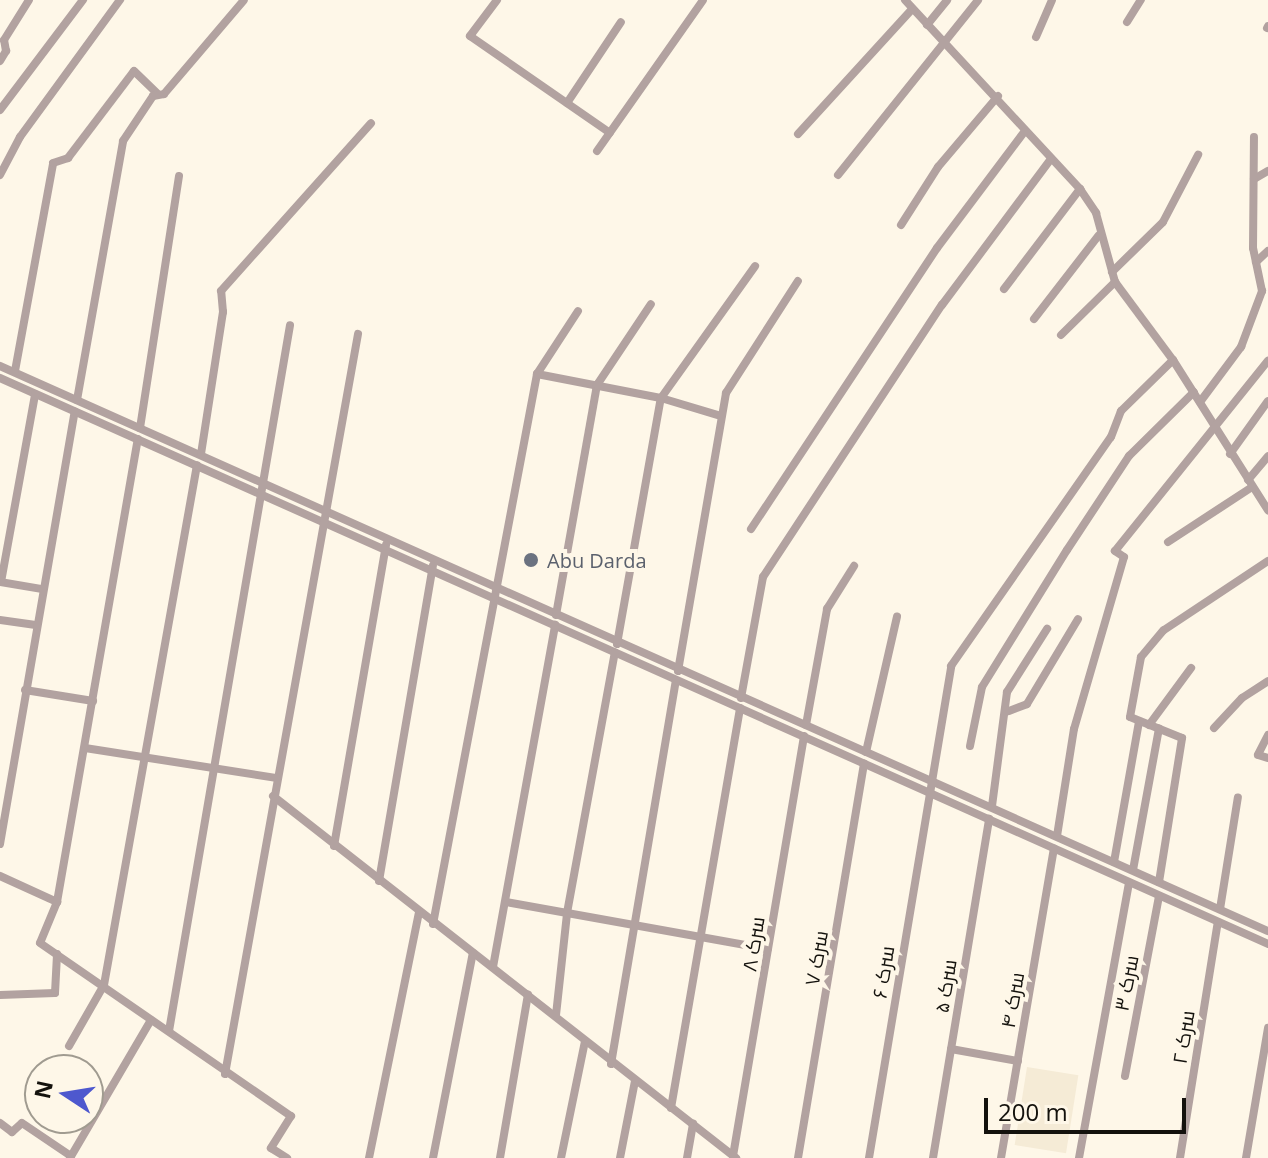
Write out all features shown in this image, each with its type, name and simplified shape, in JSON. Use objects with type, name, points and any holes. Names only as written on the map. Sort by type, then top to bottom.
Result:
[{"type":"street","points":[[0,61],[6,51],[4,40],[29,0]]},
{"type":"street","points":[[0,110],[83,0]]},
{"type":"street","points":[[0,175],[20,137],[120,0]]},
{"type":"street","points":[[77,400],[121,148],[130,127],[244,0]]},
{"type":"street","points":[[497,0],[468,34],[610,133]]},
{"type":"street","points":[[597,151],[703,0]]},
{"type":"street","points":[[905,0],[998,96],[1024,132],[1080,189],[1096,213],[1099,235],[1115,282],[1173,360],[1268,510]]},
{"type":"street","points":[[927,25],[947,0]]},
{"type":"street","points":[[838,175],[978,0]]},
{"type":"street","points":[[1036,37],[1052,0]]},
{"type":"street","points":[[1127,22],[1141,0]]},
{"type":"street","points":[[798,134],[912,9]]},
{"type":"street","points":[[567,103],[621,22]]},
{"type":"street","points":[[15,371],[53,163],[67,159],[134,71],[158,94]]},
{"type":"street","points":[[901,225],[938,167],[998,96]]},
{"type":"street","points":[[201,454],[223,312],[221,291],[371,123]]},
{"type":"street","points":[[751,529],[937,248],[1024,132]]},
{"type":"street","points":[[1200,402],[1241,347],[1265,292],[1256,262],[1254,137]]},
{"type":"street","points":[[1112,272],[1163,222],[1198,155]]},
{"type":"street","points":[[671,1108],[763,577],[942,305],[1051,159]]},
{"type":"street","points":[[1254,179],[1268,171]]},
{"type":"street","points":[[140,428],[179,176]]},
{"type":"street","points":[[1004,289],[1080,189]]},
{"type":"street","points":[[1034,319],[1099,235]]},
{"type":"street","points":[[1256,262],[1268,251]]},
{"type":"street","points":[[556,1015],[567,913],[661,398],[755,266]]},
{"type":"street","points":[[611,1064],[726,393],[798,281]]},
{"type":"street","points":[[1061,335],[1115,282]]},
{"type":"street","points":[[556,615],[597,385],[651,304]]},
{"type":"street","points":[[433,924],[492,592],[537,374],[578,311]]},
{"type":"street","points":[[169,1031],[290,325]]},
{"type":"street","points":[[225,1074],[358,334]]},
{"type":"street","name":"سرک ۶","points":[[869,1158],[951,666],[1111,437],[1121,411],[1173,360]]},
{"type":"street","points":[[1057,836],[1074,729],[1124,557],[1115,551],[1214,423],[1268,361]]},
{"type":"street","points":[[0,366],[327,511],[386,544]]},
{"type":"street","points":[[537,374],[661,398],[721,416]]},
{"type":"street","points":[[0,378],[325,522],[386,544],[492,592],[555,625],[616,648],[740,703],[804,736],[1268,944]]},
{"type":"street","points":[[970,746],[982,687],[1067,550],[1129,456],[1194,392]]},
{"type":"street","points":[[35,394],[0,582],[42,589]]},
{"type":"street","points":[[1230,454],[1268,401]]},
{"type":"street","points":[[0,844],[75,411]]},
{"type":"street","points":[[138,439],[57,902],[40,942],[169,1031],[225,1074],[291,1116],[271,1148],[287,1158]]},
{"type":"street","points":[[1168,542],[1250,484],[1268,456]]},
{"type":"street","points":[[69,1046],[104,985],[197,465]]},
{"type":"street","points":[[334,846],[386,544]]},
{"type":"street","points":[[1159,882],[1182,738],[1129,715],[1146,646],[1268,561]]},
{"type":"street","points":[[379,881],[433,565]]},
{"type":"street","points":[[806,725],[827,609],[854,566]]},
{"type":"street","points":[[492,592],[556,615],[616,648]]},
{"type":"street","points":[[866,752],[897,617]]},
{"type":"street","points":[[1009,711],[1027,704],[1078,619]]},
{"type":"street","points":[[0,620],[36,625]]},
{"type":"street","points":[[493,967],[555,625]]},
{"type":"street","points":[[992,806],[1009,711],[1007,692],[1047,629]]},
{"type":"street","points":[[1133,870],[1154,726],[1191,668]]},
{"type":"street","points":[[1214,728],[1242,698],[1268,681]]},
{"type":"street","points":[[25,690],[93,701]]},
{"type":"street","points":[[740,703],[806,725],[930,778],[1268,931]]},
{"type":"street","points":[[1114,862],[1139,721]]},
{"type":"street","points":[[1268,735],[1258,755],[1268,758]]},
{"type":"street","name":"سرک ۸","points":[[734,1157],[804,736]]},
{"type":"street","points":[[85,748],[276,778]]},
{"type":"street","name":"سرک ۷","points":[[798,1158],[864,763]]},
{"type":"street","points":[[273,796],[433,924],[556,1015],[611,1064],[734,1157]]},
{"type":"street","points":[[1220,909],[1238,797]]},
{"type":"street","name":"سرک ۵","points":[[933,1158],[989,819]]},
{"type":"street","name":"سرک ۴","points":[[1001,1158],[1054,848]]},
{"type":"street","points":[[0,876],[57,902]]},
{"type":"street","points":[[1079,1158],[1129,883]]},
{"type":"street","name":"سرک ۳","points":[[1125,1076],[1159,896]]},
{"type":"street","points":[[506,902],[768,949]]},
{"type":"street","points":[[369,1158],[419,912]]},
{"type":"street","name":"سرک ۲","points":[[1180,1158],[1218,922]]},
{"type":"street","points":[[433,1158],[473,953]]},
{"type":"street","points":[[0,995],[55,993],[57,954]]},
{"type":"street","points":[[500,1158],[528,994]]},
{"type":"street","points":[[0,1123],[12,1132],[22,1123],[71,1157],[151,1020]]},
{"type":"street","points":[[1246,1158],[1268,1028]]},
{"type":"street","points":[[561,1158],[585,1041]]},
{"type":"street","points":[[951,1049],[1018,1061]]},
{"type":"street","points":[[620,1158],[635,1081]]},
{"type":"street","points":[[687,1158],[693,1124]]},
{"type":"shaded area","points":[[1027,1067],[1078,1075],[1066,1153],[1015,1145]]},
{"type":"place","name":"Abu Darda","points":[[531,560]]}]
